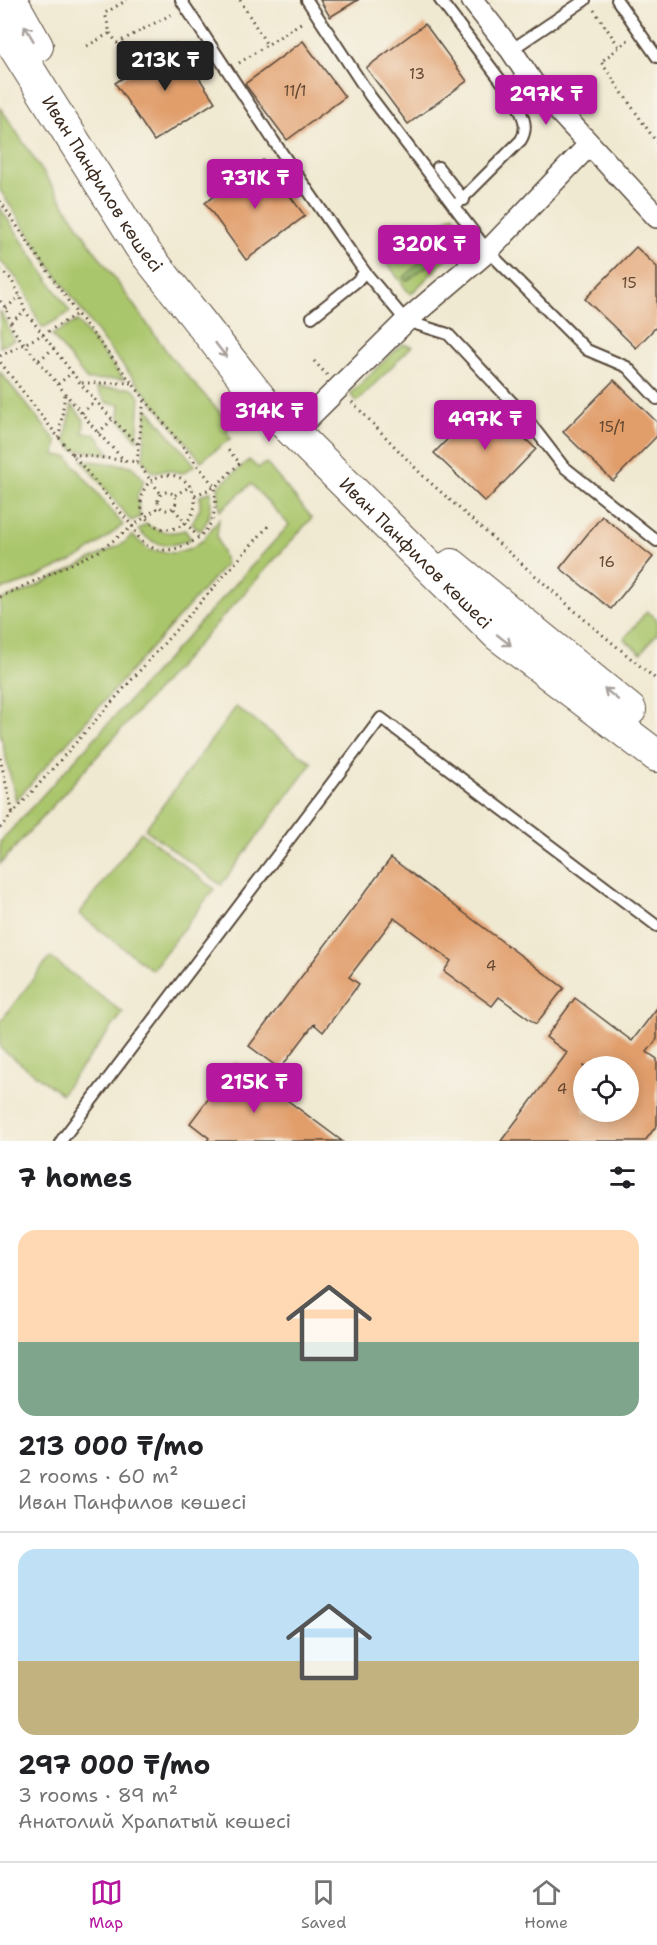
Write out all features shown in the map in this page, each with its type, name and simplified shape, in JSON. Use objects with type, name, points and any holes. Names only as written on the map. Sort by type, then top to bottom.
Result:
[{"type":"street","name":"Иван Панфилов көшесі","points":[[11,0],[85,129],[166,250],[300,426],[498,635],[657,756]]},
{"type":"street","points":[[472,0],[511,50],[533,83],[657,217]]},
{"type":"street","name":"Иван Панфилов көшесі","points":[[0,24],[140,246],[262,402],[300,426],[437,553],[657,730]]},
{"type":"street","points":[[300,426],[406,321],[488,251],[589,145]]},
{"type":"lane","points":[[307,0],[370,96],[459,203]]},
{"type":"lane","points":[[440,0],[514,98],[526,124],[525,134],[521,140],[459,203]]},
{"type":"lane","points":[[617,0],[657,57]]},
{"type":"lane","points":[[183,3],[273,140],[366,272],[406,321],[448,334],[523,414],[563,466],[657,541]]},
{"type":"lane","points":[[511,50],[588,3]]},
{"type":"lane","points":[[514,98],[533,83]]},
{"type":"lane","points":[[438,167],[488,251],[587,350],[627,367],[657,399]]},
{"type":"lane","points":[[312,317],[366,272]]},
{"type":"lane","points":[[61,1141],[381,718],[657,926]]},
{"type":"path","points":[[128,0],[105,12],[110,33],[117,43],[183,3]]},
{"type":"path","points":[[240,0],[267,45]]},
{"type":"path","points":[[588,3],[620,48]]},
{"type":"path","points":[[227,70],[316,13]]},
{"type":"path","points":[[87,46],[110,33]]},
{"type":"path","points":[[630,38],[601,62],[657,142]]},
{"type":"path","points":[[0,201],[77,314],[215,487],[216,503],[212,521],[198,537],[186,546],[155,549],[142,543],[134,527],[59,438],[0,362]]},
{"type":"path","points":[[0,270],[10,279],[20,296],[25,311],[80,383],[140,446]]},
{"type":"path","points":[[6,308],[20,296]]},
{"type":"path","points":[[0,301],[6,308],[13,330],[98,433],[125,461]]},
{"type":"path","points":[[11,322],[25,311]]},
{"type":"path","points":[[0,356],[77,314]]},
{"type":"path","points":[[39,360],[54,348]]},
{"type":"path","points":[[314,361],[425,478],[592,626],[657,680]]},
{"type":"path","points":[[58,384],[73,372]]},
{"type":"path","points":[[80,383],[134,383]]},
{"type":"path","points":[[59,438],[65,393]]},
{"type":"path","points":[[144,396],[137,462],[161,494]]},
{"type":"path","points":[[82,414],[95,401]]},
{"type":"path","points":[[98,433],[112,419]]},
{"type":"path","points":[[195,495],[215,487],[240,463],[226,448]]},
{"type":"path","points":[[72,454],[137,462]]},
{"type":"path","points":[[173,474],[184,479],[190,486],[195,495],[195,505],[186,523],[176,528],[164,529],[153,525],[145,518],[140,505],[142,491],[150,480],[161,475],[173,474]]},
{"type":"path","points":[[175,495],[190,486]]},
{"type":"path","points":[[159,507],[158,500],[161,494],[168,492],[175,495]]},
{"type":"path","points":[[174,509],[177,502],[175,495]]},
{"type":"path","points":[[0,597],[99,551],[159,507]]},
{"type":"path","points":[[159,507],[166,511],[174,509]]},
{"type":"path","points":[[174,509],[198,537]]},
{"type":"path","points":[[0,828],[270,524]]},
{"type":"path","points":[[0,758],[13,814]]},
{"type":"green space","points":[[0,107],[93,248],[170,356],[231,425],[226,431],[231,438],[201,461],[103,341],[0,190]]},
{"type":"green space","points":[[0,208],[70,312],[43,328],[23,287],[0,261]]},
{"type":"green space","points":[[453,214],[469,234],[468,237],[411,294],[409,293],[387,263]]},
{"type":"green space","points":[[451,230],[457,233],[457,236],[439,253],[434,252],[434,247]]},
{"type":"green space","points":[[424,259],[428,262],[427,266],[408,280],[403,278],[405,276]]},
{"type":"green space","points":[[0,310],[14,340],[0,347]]},
{"type":"green space","points":[[77,321],[124,379],[87,380],[52,335]]},
{"type":"green space","points":[[402,344],[412,346],[357,402],[350,394]]},
{"type":"green space","points":[[0,372],[57,442],[55,455],[68,457],[123,525],[82,556],[26,582],[0,590]]},
{"type":"green space","points":[[96,388],[133,388],[140,397],[137,440],[119,418],[120,404],[107,403]]},
{"type":"green space","points":[[72,405],[84,420],[83,433],[95,434],[111,454],[74,450],[65,440]]},
{"type":"green space","points":[[147,408],[195,465],[183,473],[166,470],[153,472],[143,460]]},
{"type":"green space","points":[[82,460],[132,466],[144,480],[137,496],[140,517],[131,521]]},
{"type":"green space","points":[[249,460],[258,468],[266,463],[312,518],[0,864],[0,842],[289,525],[251,484],[220,511],[218,487]]},
{"type":"green space","points":[[211,491],[210,512],[200,531],[192,523],[200,508],[200,496]]},
{"type":"green space","points":[[219,519],[217,537],[226,564],[16,800],[0,733],[0,600],[27,591],[124,543],[132,535],[149,550],[174,553],[191,548],[203,540]]},
{"type":"green space","points":[[146,524],[165,532],[185,530],[191,539],[169,545],[156,543],[138,530]]},
{"type":"green space","points":[[647,611],[657,619],[657,633],[641,653],[624,639]]},
{"type":"green space","points":[[236,707],[312,763],[221,885],[145,829]]},
{"type":"green space","points":[[141,832],[214,889],[152,970],[79,914]]},
{"type":"green space","points":[[50,957],[123,1013],[61,1094],[0,1048],[0,1022]]},
{"type":"building","points":[[320,0],[358,0],[330,17]]},
{"type":"building","points":[[425,24],[467,81],[408,124],[366,68]]},
{"type":"building","points":[[303,41],[345,97],[287,140],[245,84]]},
{"type":"building","points":[[176,43],[215,102],[154,141],[115,83]]},
{"type":"building","points":[[263,160],[305,216],[246,260],[205,203]]},
{"type":"building","points":[[636,247],[657,267],[657,326],[636,348],[585,299]]},
{"type":"building","points":[[614,380],[657,422],[657,436],[613,481],[563,432]]},
{"type":"building","points":[[485,401],[536,449],[485,502],[434,453]]},
{"type":"building","points":[[602,516],[653,557],[611,609],[560,568]]},
{"type":"building","points":[[391,858],[564,988],[536,1024],[499,997],[492,1006],[444,971],[451,961],[394,918],[349,977],[359,984],[323,1032],[314,1024],[280,1069],[249,1046]]},
{"type":"building","points":[[575,998],[632,1041],[657,1008],[657,1039],[647,1052],[657,1059],[657,1125],[645,1141],[501,1141],[567,1053],[546,1037]]},
{"type":"building","points":[[236,1062],[342,1141],[207,1141],[209,1138],[190,1123]]}]
